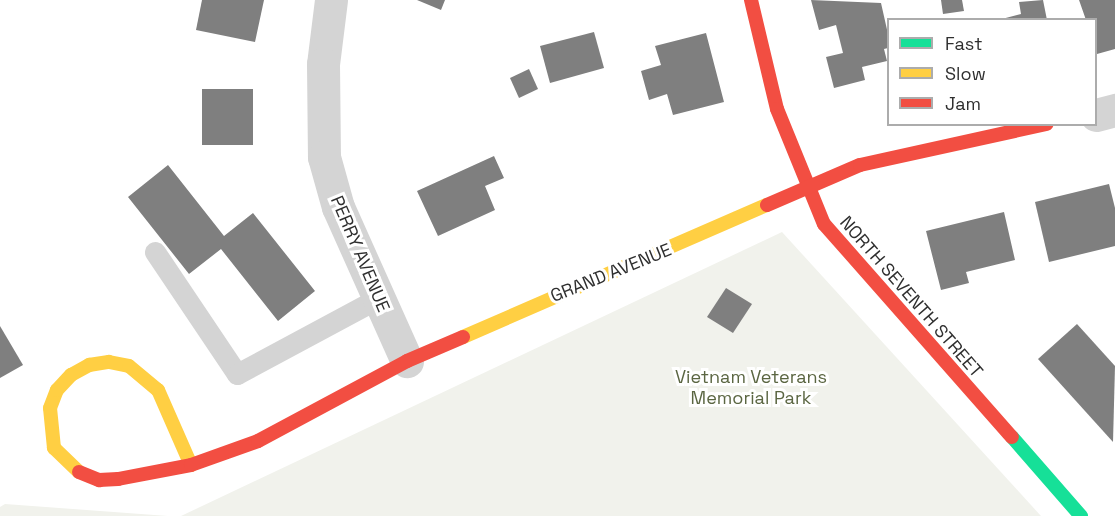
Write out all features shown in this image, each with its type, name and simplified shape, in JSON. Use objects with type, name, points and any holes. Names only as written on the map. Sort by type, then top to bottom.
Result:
[{"type":"street","name":"PERRY AVENUE","points":[[331,0],[323,64],[324,158],[338,207],[377,299],[407,361]]},
{"type":"street","name":"NORTH SEVENTH STREET","points":[[751,0],[777,109],[806,189],[824,224],[1081,516]]},
{"type":"street","points":[[1097,114],[1115,110]]},
{"type":"street","name":"GRAND AVENUE","points":[[191,465],[158,390],[146,376],[129,366],[109,362],[90,365],[71,375],[57,390],[50,408],[49,428],[60,455],[81,474],[99,480],[118,479],[191,465],[258,441],[407,361],[860,165],[1038,126]]},
{"type":"lane","points":[[155,252],[237,374],[377,299]]},
{"type":"green space","name":"Vietnam Veterans Memorial Park","points":[[782,232],[1041,516],[181,516]]},
{"type":"green space","points":[[5,504],[168,516],[0,516],[0,507]]},
{"type":"building","points":[[202,0],[264,0],[255,42],[196,30]]},
{"type":"building","points":[[417,0],[445,0],[441,10]]},
{"type":"building","points":[[811,0],[881,3],[887,30],[887,48],[884,49],[887,61],[862,67],[865,80],[834,88],[826,57],[843,53],[836,25],[819,30]]},
{"type":"building","points":[[941,0],[962,0],[964,11],[943,14]]},
{"type":"building","points":[[1043,0],[1047,18],[1006,18],[1021,14],[1019,2]]},
{"type":"building","points":[[1079,0],[1115,0],[1115,49],[1097,54],[1097,18],[1085,18]]},
{"type":"building","points":[[594,32],[604,68],[550,83],[540,46]]},
{"type":"building","points":[[706,33],[724,102],[673,115],[667,94],[649,100],[641,71],[661,65],[655,46]]},
{"type":"building","points":[[529,69],[538,89],[519,98],[510,78]]},
{"type":"building","points":[[202,89],[253,89],[253,145],[202,145]]},
{"type":"building","points":[[494,156],[504,178],[485,186],[495,210],[438,236],[417,191]]},
{"type":"building","points":[[168,165],[224,236],[253,213],[315,291],[278,321],[221,249],[189,274],[128,197]]},
{"type":"building","points":[[1109,184],[1115,208],[1115,246],[1049,262],[1035,202]]},
{"type":"building","points":[[1004,212],[1015,260],[966,272],[969,283],[941,290],[926,231]]},
{"type":"building","points":[[726,288],[752,304],[733,333],[707,317]]},
{"type":"building","points":[[1077,324],[1115,366],[1113,442],[1038,359]]},
{"type":"building","points":[[0,326],[23,365],[0,378]]},
{"type":"traffic: fast","points":[[1012,437],[1081,516]]},
{"type":"traffic: slow","points":[[463,337],[767,205]]},
{"type":"traffic: slow","points":[[79,472],[54,448],[50,408],[57,390],[71,375],[89,365],[109,362],[129,366],[158,390],[191,465]]},
{"type":"traffic: jam","points":[[751,0],[777,109],[824,224],[1012,437]]},
{"type":"traffic: jam","points":[[767,205],[860,165],[1038,126]]},
{"type":"traffic: jam","points":[[79,472],[99,480],[118,479],[191,465],[258,441],[407,361],[463,337]]}]
